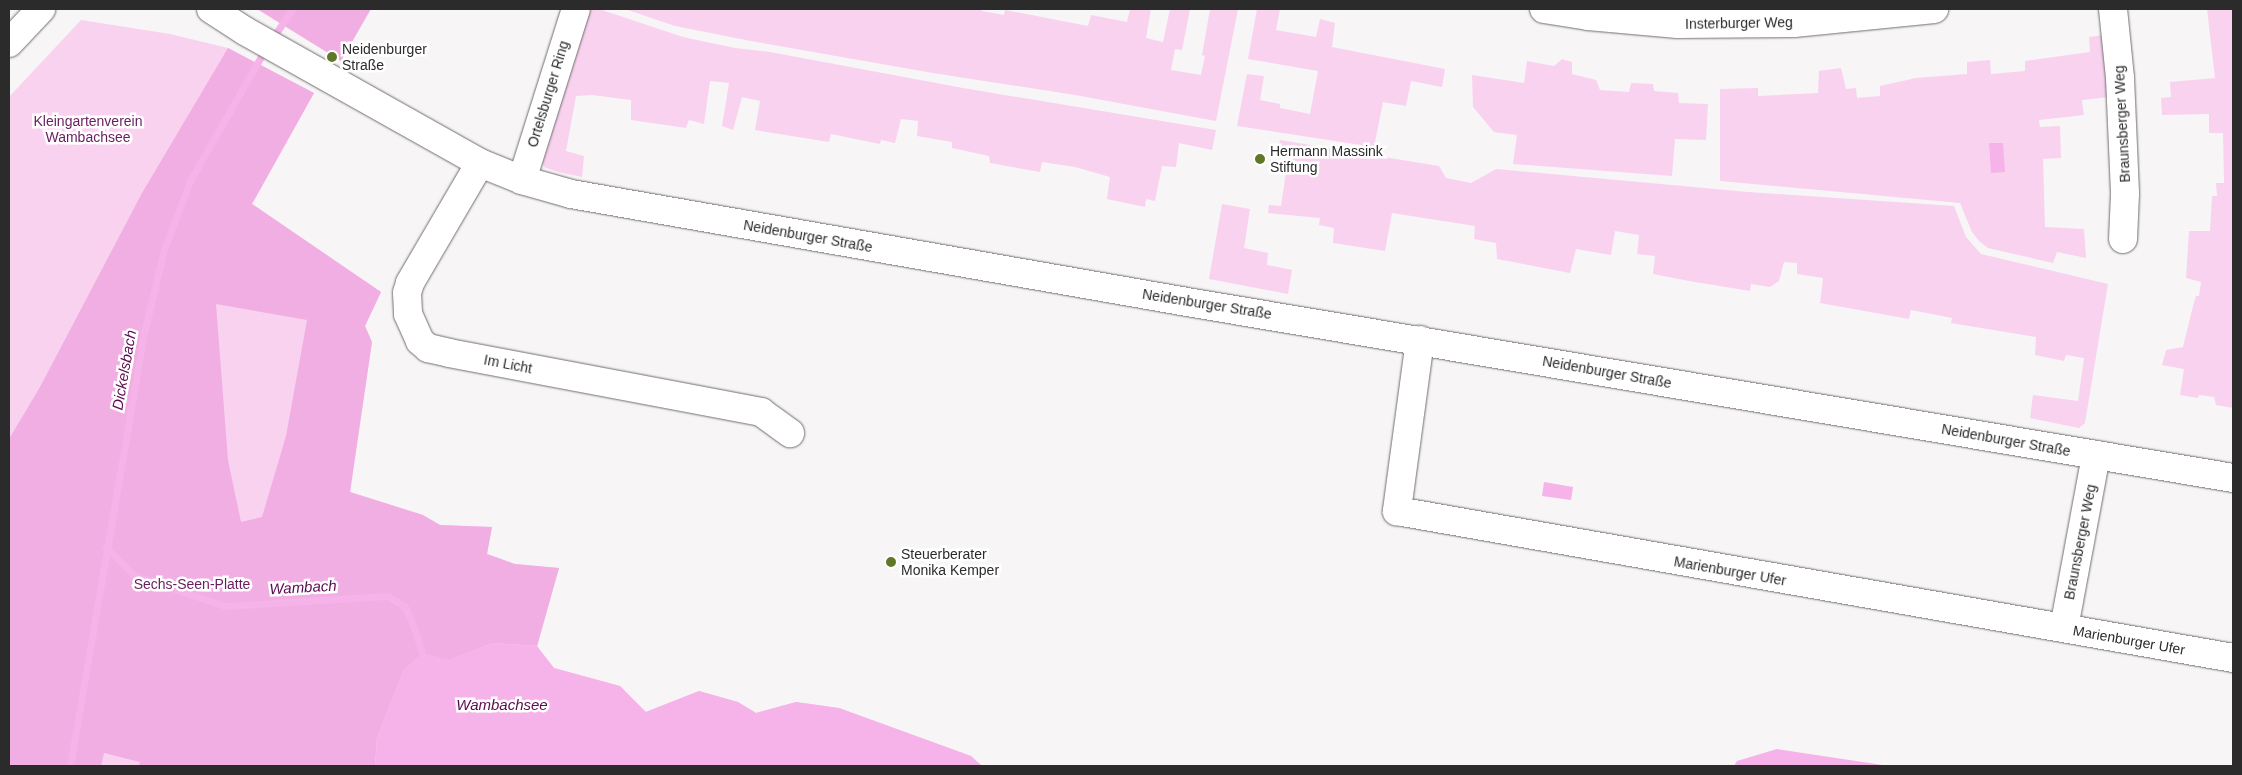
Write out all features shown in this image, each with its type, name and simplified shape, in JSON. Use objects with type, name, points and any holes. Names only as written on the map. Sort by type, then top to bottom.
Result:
[{"type":"street","points":[[9,43],[41,9]]},
{"type":"street","name":"Neidenburger Straße","points":[[192,9],[216,12],[245,31],[480,163],[522,180],[571,194],[2233,478]]},
{"type":"street","name":"Ortelsburger Ring","points":[[522,180],[576,9]]},
{"type":"street","name":"Insterburger Weg","points":[[1544,9],[1588,16],[1678,24],[1794,23],[1934,9]]},
{"type":"street","name":"Braunsberger Weg","points":[[2113,9],[2121,88],[2125,194],[2124,239]]},
{"type":"street","name":"Im Licht","points":[[480,163],[410,283],[407,293],[408,314],[414,333],[428,348],[761,412],[790,433]]},
{"type":"street","name":"Marienburger Ufer","points":[[1420,340],[1397,511],[2233,658]]},
{"type":"street","name":"Braunsberger Weg","points":[[2064,628],[2096,455]]},
{"type":"green space","points":[[257,9],[371,9],[341,61]]},
{"type":"green space","points":[[590,9],[599,9],[683,37],[735,48],[770,52],[963,88],[1216,130],[1212,150],[1179,143],[1176,167],[1162,166],[1155,201],[1146,199],[1145,207],[1107,199],[1110,177],[1075,167],[1042,162],[1040,172],[990,163],[989,156],[952,148],[952,142],[917,136],[918,121],[901,119],[895,143],[881,140],[880,144],[831,134],[829,142],[755,130],[760,101],[742,97],[733,130],[722,126],[729,83],[710,81],[704,124],[689,120],[686,128],[631,120],[631,100],[592,95],[576,96],[566,151],[584,156],[582,177],[558,172],[544,167],[541,158],[574,42]]},
{"type":"green space","points":[[625,9],[982,9],[982,11],[1004,15],[1005,10],[1088,26],[1091,15],[1127,22],[1130,9],[1151,9],[1146,38],[1163,42],[1170,9],[1190,9],[1182,50],[1175,49],[1171,70],[1201,75],[1205,56],[1202,55],[1210,9],[1238,9],[1216,121],[1075,95],[933,73],[751,41],[675,26]]},
{"type":"green space","points":[[1257,9],[1280,9],[1276,30],[1316,37],[1320,19],[1335,23],[1332,47],[1445,69],[1442,87],[1411,81],[1406,106],[1383,102],[1374,147],[1237,126],[1247,74],[1264,76],[1260,100],[1280,104],[1280,108],[1310,114],[1318,71],[1248,59]]},
{"type":"green space","points":[[2207,9],[2233,9],[2233,408],[2216,405],[2214,397],[2199,395],[2198,398],[2180,395],[2184,369],[2162,365],[2166,350],[2183,347],[2196,296],[2199,296],[2201,282],[2186,278],[2189,231],[2210,231],[2212,196],[2217,196],[2216,183],[2224,183],[2223,133],[2209,133],[2209,114],[2162,115],[2161,98],[2171,97],[2170,82],[2215,78]]},
{"type":"green space","name":"Sechs-Seen-Platte","points":[[81,20],[170,34],[228,48],[314,93],[252,204],[381,292],[365,326],[372,342],[350,492],[423,515],[440,525],[492,527],[487,554],[515,564],[559,568],[537,647],[554,668],[620,686],[645,712],[699,691],[738,702],[756,713],[796,702],[839,708],[971,756],[982,766],[9,766],[9,97]]},
{"type":"green space","points":[[2104,35],[2110,97],[2082,100],[2084,115],[2039,120],[2040,127],[2060,126],[2061,158],[2043,159],[2045,227],[2084,229],[2086,258],[2057,252],[2053,263],[1988,248],[1972,232],[1960,203],[1720,181],[1720,89],[1758,88],[1758,96],[1818,93],[1819,71],[1841,68],[1846,89],[1856,88],[1857,98],[1880,96],[1880,86],[1916,78],[1967,74],[1967,62],[1990,60],[1991,74],[2025,71],[2025,61],[2090,52],[2089,37]]},
{"type":"green space","name":"Sechs-Seen-Platte","points":[[228,48],[314,93],[252,204],[381,292],[365,326],[372,342],[350,492],[423,515],[440,525],[492,527],[487,554],[515,564],[559,568],[537,646],[493,643],[450,660],[422,654],[404,670],[377,738],[375,766],[139,766],[140,762],[104,753],[101,766],[9,766],[9,439],[40,387],[142,193]],"holes":[[[216,304],[307,320],[286,436],[262,517],[241,522],[228,460]]]},
{"type":"green space","points":[[1562,59],[1572,62],[1572,74],[1596,80],[1600,90],[1629,92],[1631,83],[1653,84],[1654,91],[1678,93],[1679,103],[1708,104],[1706,140],[1675,139],[1672,176],[1513,164],[1517,135],[1494,132],[1473,107],[1472,75],[1524,83],[1527,61],[1554,66]]},
{"type":"green space","points":[[1280,140],[1439,166],[1446,178],[1471,183],[1496,169],[1748,192],[1954,206],[1966,237],[1981,254],[2108,284],[2085,423],[2079,428],[2030,418],[2033,395],[2078,401],[2084,358],[2066,355],[2064,361],[2035,355],[2036,337],[1951,323],[1952,318],[1911,310],[1909,319],[1820,303],[1823,278],[1797,274],[1797,263],[1784,262],[1779,281],[1770,287],[1751,284],[1750,291],[1689,281],[1653,274],[1655,256],[1637,254],[1639,235],[1615,231],[1611,255],[1576,249],[1570,273],[1497,259],[1496,243],[1474,239],[1475,226],[1392,213],[1385,251],[1333,243],[1334,228],[1319,225],[1320,218],[1268,213],[1269,205],[1281,206],[1289,152],[1278,150]]},
{"type":"green space","points":[[1222,204],[1250,209],[1244,248],[1268,253],[1267,265],[1292,270],[1288,294],[1209,279]]},
{"type":"water","points":[[1989,143],[2003,143],[2005,172],[1991,173]]},
{"type":"water","points":[[1544,482],[1573,487],[1571,500],[1542,496]]},
{"type":"water","name":"Wambachsee","points":[[493,643],[537,646],[554,668],[620,686],[646,712],[699,691],[738,702],[756,713],[796,702],[839,708],[971,756],[982,766],[375,766],[377,738],[404,670],[422,653],[450,660]]},
{"type":"water","points":[[1777,749],[1889,766],[1734,766],[1737,761]]},
{"type":"waterway","name":"Dickelsbach","points":[[272,39],[292,9]]},
{"type":"waterway","name":"Dickelsbach","points":[[70,766],[144,333],[164,250],[190,181],[266,48]]},
{"type":"waterway","name":"Wambach","points":[[106,547],[135,576],[225,606],[388,596],[405,607],[422,653]]},
{"type":"place","name":"Neidenburger Straße","points":[[332,57]]},
{"type":"place","name":"Hermann Massink Stiftung","points":[[1260,159]]},
{"type":"place","name":"Steuerberater Monika Kemper","points":[[891,562]]},
{"type":"park label","name":"Kleingartenverein Wambachsee","points":[[88,130]]}]
